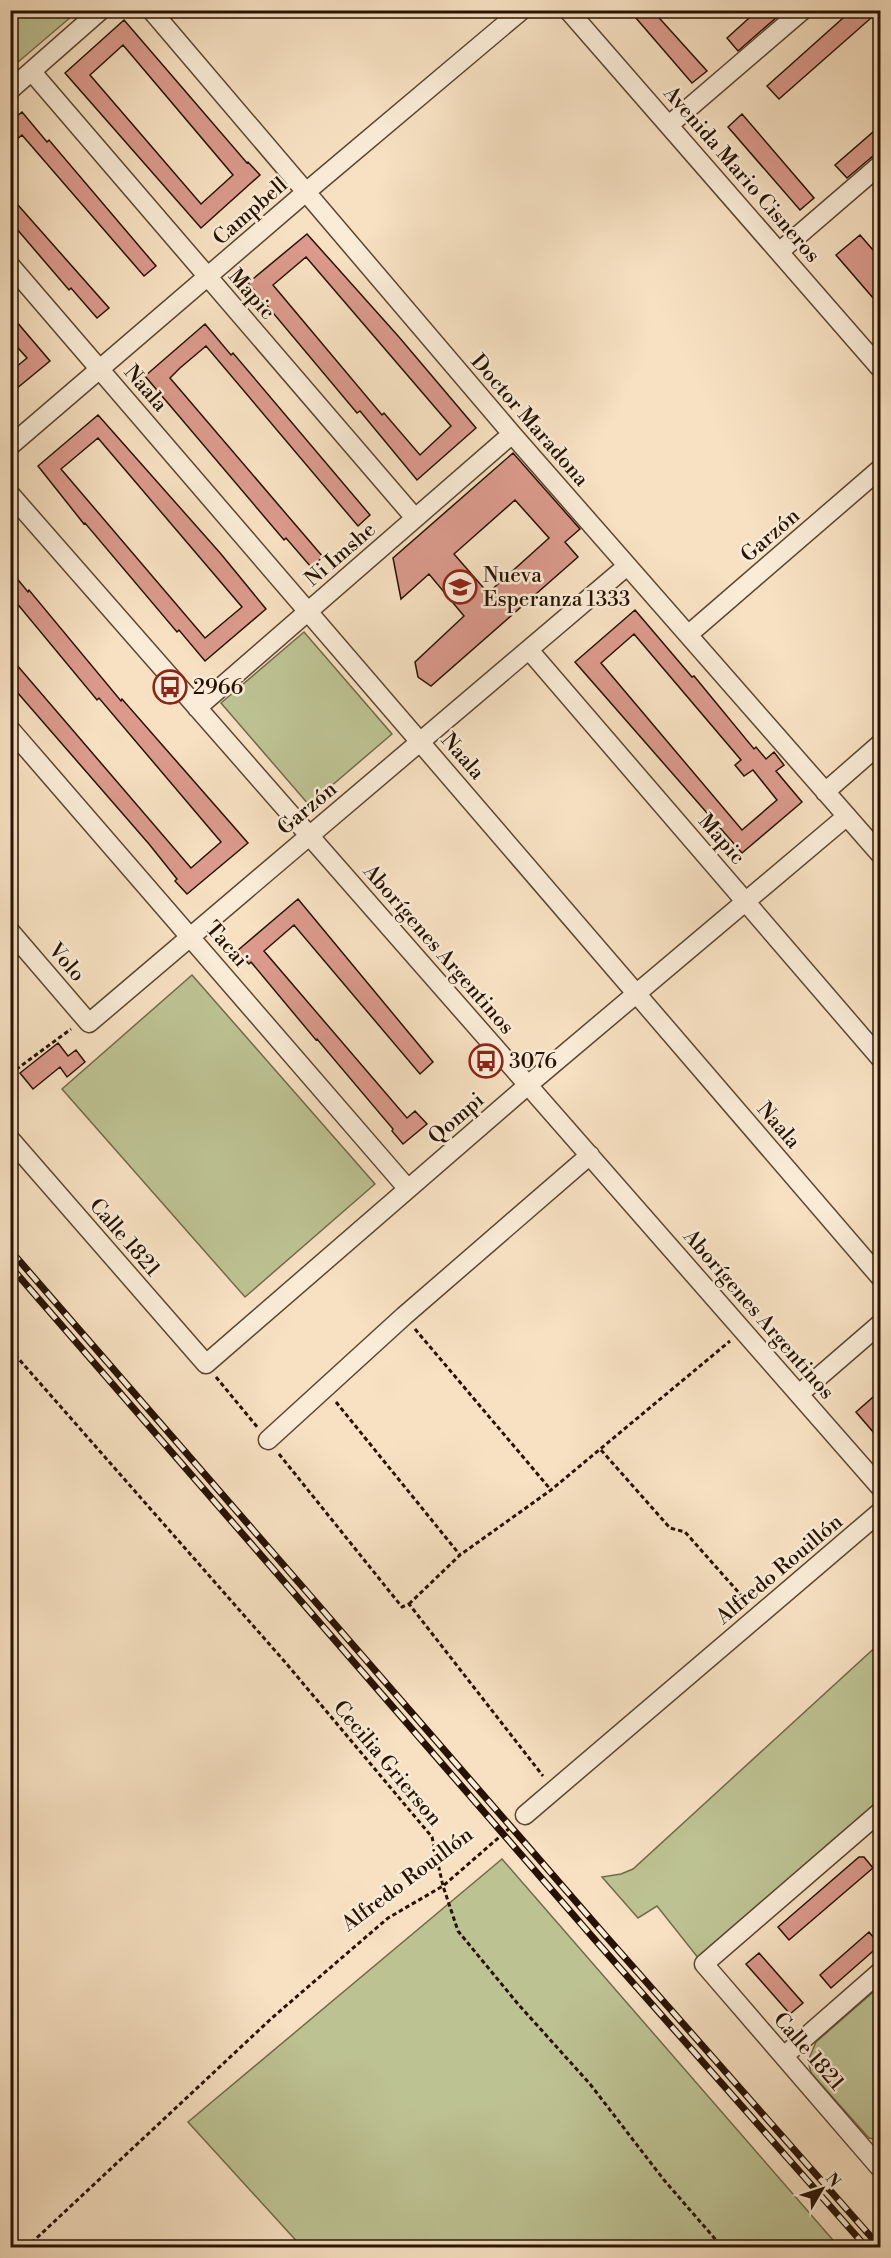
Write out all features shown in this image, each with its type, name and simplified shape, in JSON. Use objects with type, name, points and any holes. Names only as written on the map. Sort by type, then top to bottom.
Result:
[{"type":"street","points":[[10,90],[101,10]]},
{"type":"street","name":"Doctor Maradona","points":[[151,10],[512,434],[880,854]]},
{"type":"street","name":"Campbell","points":[[10,446],[522,10]]},
{"type":"street","name":"Avenida Mario Cisneros","points":[[568,10],[880,368]]},
{"type":"street","points":[[669,126],[803,10]]},
{"type":"street","name":"Mapic","points":[[32,72],[415,518]]},
{"type":"street","points":[[779,252],[880,165]]},
{"type":"street","name":"Naala","points":[[10,265],[880,1277]]},
{"type":"street","name":"Ni Imshe","points":[[197,708],[512,434]]},
{"type":"street","name":"Garzón","points":[[689,634],[880,469]]},
{"type":"street","name":"Aborígenes Argentinos","points":[[10,494],[880,1487]]},
{"type":"street","name":"Garzón","points":[[89,1023],[627,567]]},
{"type":"street","name":"Mapic","points":[[529,650],[880,1058]]},
{"type":"street","name":"Tacai","points":[[10,729],[408,1189]]},
{"type":"street","points":[[825,792],[880,744]]},
{"type":"street","name":"Qompi","points":[[206,1364],[528,1085],[847,816]]},
{"type":"street","name":"Volo","points":[[10,931],[89,1023]]},
{"type":"street","name":"Calle 1821","points":[[10,1139],[206,1364]]},
{"type":"street","points":[[268,1440],[404,1316],[590,1155]]},
{"type":"street","points":[[799,1394],[880,1324]]},
{"type":"street","name":"Alfredo Rouillón","points":[[525,1815],[880,1512]]},
{"type":"street","name":"Calle 1821","points":[[879,2162],[704,1964],[880,1812]]},
{"type":"street","points":[[784,2056],[880,1972]]},
{"type":"path","points":[[10,1074],[70,1029],[89,1023]]},
{"type":"path","points":[[404,1316],[551,1490]]},
{"type":"path","points":[[206,1364],[402,1607],[409,1604],[459,1555],[551,1490],[743,1330]]},
{"type":"path","name":"Cecilia Grierson","points":[[10,1349],[285,1662],[432,1837],[443,1886],[458,1931],[518,2004],[590,2084],[664,2180],[723,2247]]},
{"type":"path","points":[[326,1389],[459,1555]]},
{"type":"path","points":[[601,1450],[670,1528],[685,1532],[759,1616]]},
{"type":"path","points":[[409,1604],[554,1790]]},
{"type":"path","name":"Alfredo Rouillón","points":[[26,2247],[273,2017],[388,1918],[443,1886],[525,1815]]},
{"type":"green space","points":[[11,10],[78,10],[78,11],[11,68]]},
{"type":"green space","points":[[304,632],[392,734],[309,805],[221,703]]},
{"type":"green space","points":[[192,975],[375,1184],[245,1297],[62,1089]]},
{"type":"green space","points":[[880,1643],[880,1806],[699,1959],[657,1906],[638,1918],[602,1877],[621,1874],[633,1869]]},
{"type":"green space","points":[[502,1859],[839,2247],[302,2247],[188,2122]]},
{"type":"green space","points":[[880,1986],[880,2140],[869,2138],[811,2073],[808,2061],[816,2042]]},
{"type":"building","points":[[629,10],[652,10],[707,71],[692,83]]},
{"type":"building","points":[[758,10],[785,10],[738,51],[727,38]]},
{"type":"building","points":[[852,10],[864,10],[871,18],[779,99],[767,86]]},
{"type":"building","points":[[124,20],[247,163],[260,175],[201,228],[65,73]],"holes":[[[123,45],[233,175],[201,204],[90,75]]]},
{"type":"building","points":[[22,112],[47,142],[49,140],[156,266],[144,276],[22,135],[10,145],[10,122]]},
{"type":"building","points":[[742,114],[814,198],[800,210],[728,127]]},
{"type":"building","points":[[880,126],[880,150],[847,178],[835,165]]},
{"type":"building","points":[[10,196],[109,308],[97,318],[71,288],[69,290],[10,221]]},
{"type":"building","points":[[307,234],[476,428],[417,480],[360,411],[357,413],[248,283]],"holes":[[[306,257],[451,426],[420,455],[384,413],[382,415],[273,285]]]},
{"type":"building","points":[[860,235],[880,258],[880,306],[836,255]]},
{"type":"building","points":[[10,314],[50,361],[10,394],[10,372],[27,358],[10,339]]},
{"type":"building","points":[[205,324],[231,355],[233,353],[370,515],[358,526],[206,346],[180,368],[170,378],[323,557],[311,567],[286,538],[284,540],[145,376]]},
{"type":"building","points":[[98,415],[221,554],[266,609],[205,661],[84,524],[38,466]],"holes":[[[98,438],[242,607],[205,638],[61,469]]]},
{"type":"building","points":[[513,453],[580,529],[565,542],[578,557],[431,686],[418,677],[415,662],[464,616],[429,574],[401,599],[393,558]],"holes":[[[515,500],[549,538],[488,593],[454,554]]]},
{"type":"building","points":[[10,570],[121,701],[122,699],[248,843],[187,894],[149,844],[10,684],[10,657],[191,868],[221,842],[99,698],[97,700],[10,595]]},
{"type":"building","points":[[635,610],[692,677],[694,676],[754,749],[756,747],[766,759],[774,752],[784,765],[776,771],[802,802],[742,853],[575,662]],"holes":[[[634,634],[741,760],[735,765],[744,776],[753,770],[777,800],[742,830],[601,663]]]},
{"type":"building","points":[[298,899],[433,1062],[420,1074],[294,925],[264,951],[407,1118],[415,1111],[427,1124],[403,1144],[392,1131],[393,1129],[251,962],[249,964],[237,951]]},
{"type":"building","points":[[58,1043],[68,1056],[76,1050],[85,1062],[67,1077],[60,1067],[33,1089],[20,1073]]},
{"type":"building","points":[[880,1391],[880,1440],[856,1412]]},
{"type":"building","points":[[859,1857],[864,1857],[873,1868],[789,1940],[778,1927]]},
{"type":"building","points":[[869,1932],[880,1945],[831,1988],[820,1975]]},
{"type":"building","points":[[759,1953],[803,2003],[790,2014],[746,1964]]},
{"type":"railway","points":[[10,1250],[604,1934],[880,2247]]},
{"type":"railway","points":[[10,1266],[596,1941],[867,2248]]},
{"type":"place","name":"Nueva Esperanza 1333","points":[[460,587]]},
{"type":"place","name":"2966","points":[[170,687]]},
{"type":"place","name":"3076","points":[[486,1061]]}]
